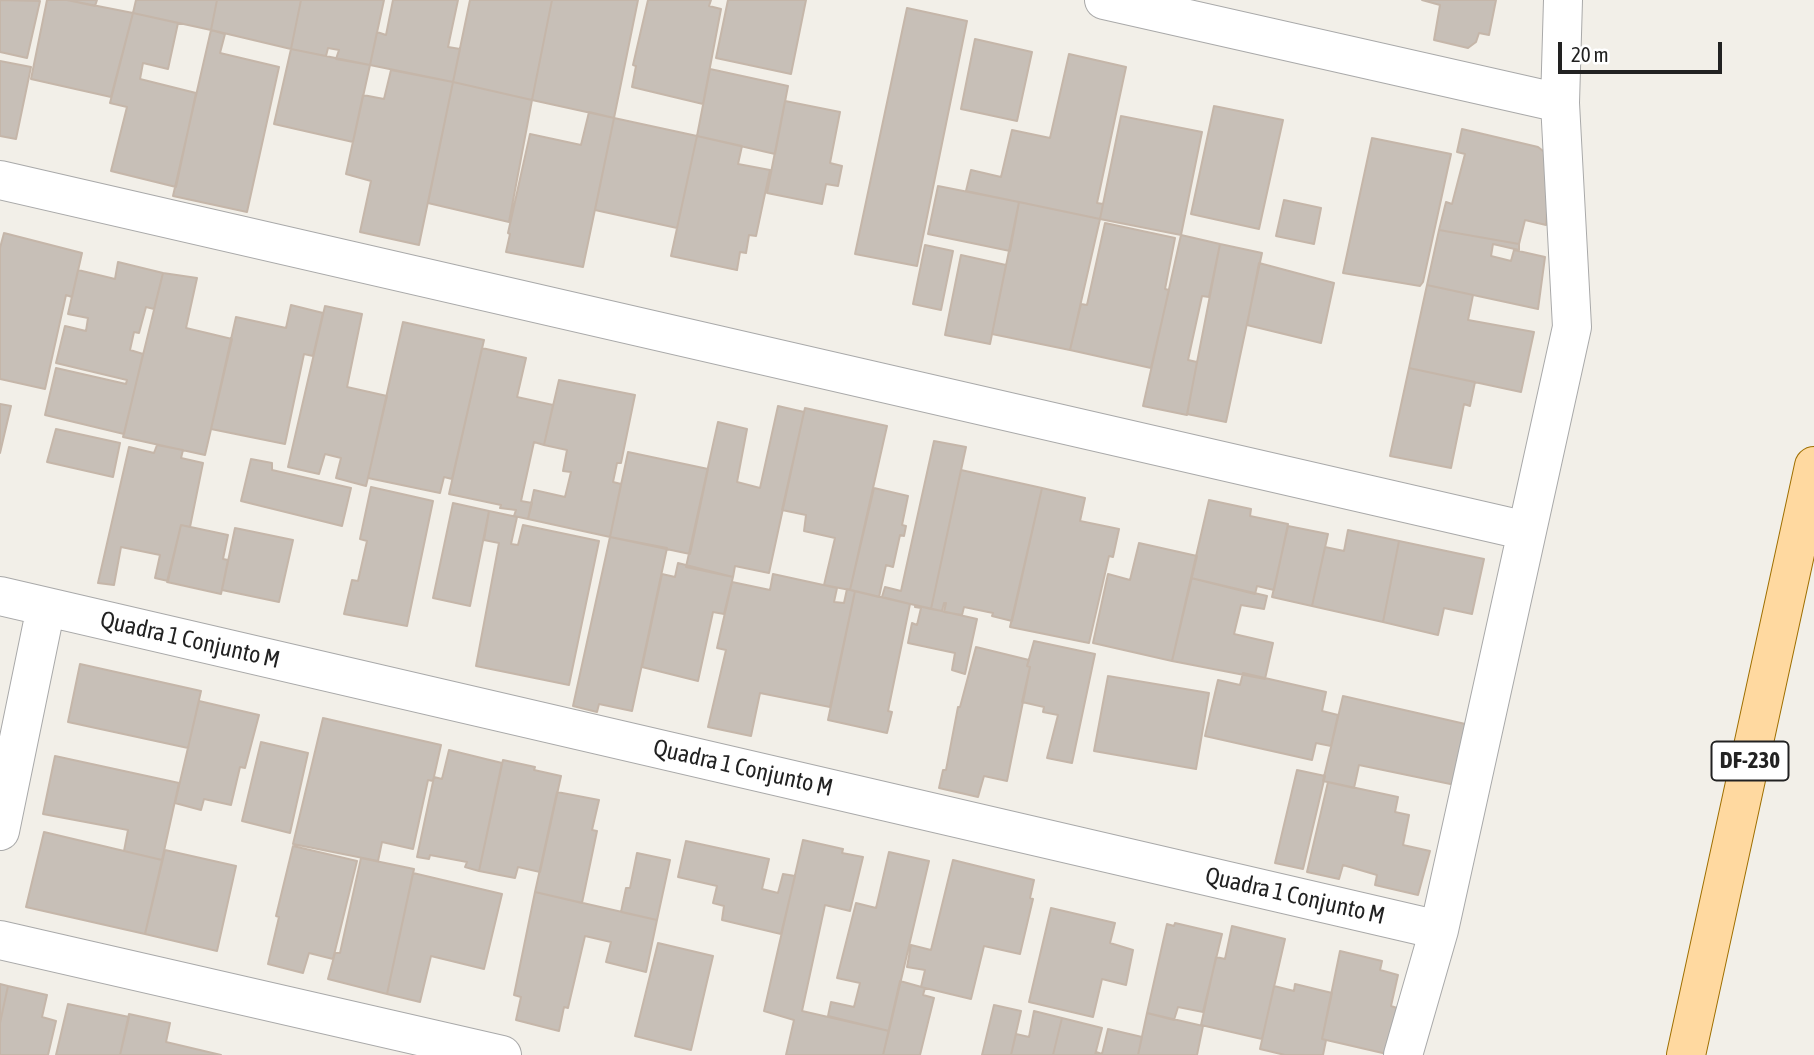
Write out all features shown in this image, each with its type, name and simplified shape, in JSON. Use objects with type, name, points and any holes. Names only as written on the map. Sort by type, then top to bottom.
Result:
[{"type":"main road","name":"DF-230","points":[[1686,1055],[1814,466]]},
{"type":"street","points":[[1104,0],[1560,103]]},
{"type":"street","points":[[1403,1055],[1439,930],[1572,327],[1560,103],[1563,0]]},
{"type":"street","points":[[0,180],[1527,531]]},
{"type":"street","name":"Quadra 1 Conjunto M","points":[[0,596],[1439,930]]},
{"type":"street","points":[[0,831],[46,607]]},
{"type":"street","points":[[0,940],[502,1055]]},
{"type":"building","points":[[0,0],[40,1],[27,58],[0,52]]},
{"type":"building","points":[[47,0],[67,0],[133,13],[111,97],[31,79]]},
{"type":"building","points":[[67,0],[97,0],[95,6]]},
{"type":"building","points":[[136,0],[217,0],[211,30],[133,13]]},
{"type":"building","points":[[217,0],[301,0],[291,49],[211,30]]},
{"type":"building","points":[[301,0],[384,0],[370,65],[336,59],[339,50],[328,48],[326,56],[291,49]]},
{"type":"building","points":[[393,0],[458,0],[448,47],[460,49],[453,82],[370,65],[377,32],[386,35]]},
{"type":"building","points":[[470,0],[552,0],[532,100],[453,82]]},
{"type":"building","points":[[552,0],[638,0],[614,118],[532,100]]},
{"type":"building","points":[[648,0],[711,0],[709,6],[721,9],[703,104],[632,87],[636,66],[633,65]]},
{"type":"building","points":[[728,0],[806,0],[791,74],[716,58]]},
{"type":"building","points":[[1422,0],[1496,0],[1489,35],[1479,33],[1476,42],[1468,48],[1434,40],[1440,5]]},
{"type":"building","points":[[907,8],[967,21],[917,266],[855,254]]},
{"type":"building","points":[[133,13],[178,23],[168,69],[143,63],[140,79],[196,93],[176,187],[111,171],[127,107],[110,103]]},
{"type":"building","points":[[211,30],[225,34],[220,53],[279,67],[247,212],[173,196]]},
{"type":"building","points":[[975,39],[1032,52],[1017,121],[961,109]]},
{"type":"building","points":[[291,49],[370,65],[353,142],[274,124]]},
{"type":"building","points":[[1069,54],[1126,67],[1097,203],[1103,204],[1100,219],[966,191],[971,170],[1001,177],[1012,130],[1050,138]]},
{"type":"building","points":[[0,61],[31,67],[16,139],[0,136]]},
{"type":"building","points":[[710,69],[788,86],[775,154],[697,136]]},
{"type":"building","points":[[391,70],[453,82],[419,245],[360,232],[371,181],[346,174],[363,95],[384,99]]},
{"type":"building","points":[[453,82],[532,100],[509,222],[428,203]]},
{"type":"building","points":[[785,101],[840,112],[830,163],[842,166],[838,186],[826,184],[822,204],[767,193]]},
{"type":"building","points":[[1214,106],[1283,120],[1259,229],[1191,214]]},
{"type":"building","points":[[589,112],[614,118],[583,267],[506,252],[530,134],[581,145]]},
{"type":"building","points":[[1121,116],[1202,132],[1181,235],[1100,219]]},
{"type":"building","points":[[614,118],[697,136],[677,228],[595,210]]},
{"type":"building","points":[[1462,129],[1538,147],[1547,154],[1550,172],[1546,225],[1525,220],[1519,244],[1439,230],[1446,202],[1452,204],[1465,154],[1457,152]]},
{"type":"building","points":[[697,136],[742,146],[738,164],[770,170],[756,236],[749,235],[746,253],[740,252],[737,270],[671,256]]},
{"type":"building","points":[[1372,138],[1451,154],[1420,286],[1343,273]]},
{"type":"building","points":[[938,186],[1019,202],[1010,251],[928,234]]},
{"type":"building","points":[[1284,200],[1321,208],[1314,244],[1276,236]]},
{"type":"building","points":[[1019,202],[1100,219],[1070,350],[992,334]]},
{"type":"building","points":[[1105,223],[1175,238],[1165,289],[1169,290],[1151,368],[1070,350],[1081,304],[1087,305]]},
{"type":"building","points":[[1439,230],[1519,244],[1519,250],[1493,244],[1491,256],[1511,261],[1514,250],[1545,257],[1538,309],[1427,285]]},
{"type":"building","points":[[4,233],[82,253],[72,297],[66,295],[45,389],[0,379],[0,248]]},
{"type":"building","points":[[1181,235],[1220,244],[1209,297],[1202,296],[1188,360],[1197,362],[1187,415],[1143,406]]},
{"type":"building","points":[[1220,244],[1262,253],[1226,422],[1187,414]]},
{"type":"building","points":[[925,245],[953,251],[941,310],[913,304]]},
{"type":"building","points":[[961,255],[1006,265],[990,344],[945,335]]},
{"type":"building","points":[[118,262],[163,273],[154,309],[146,307],[139,333],[134,332],[130,350],[143,354],[124,434],[45,415],[56,368],[126,384],[127,380],[56,363],[65,326],[86,331],[88,318],[68,314],[78,270],[115,279]]},
{"type":"building","points":[[1259,263],[1334,283],[1321,343],[1247,325]]},
{"type":"building","points":[[163,273],[197,278],[186,328],[232,339],[205,455],[123,437]]},
{"type":"building","points":[[1427,285],[1473,295],[1468,320],[1534,332],[1521,392],[1409,368]]},
{"type":"building","points":[[291,305],[323,313],[313,356],[304,354],[285,444],[211,429],[236,317],[286,328]]},
{"type":"building","points":[[325,306],[362,314],[347,387],[387,396],[366,486],[336,478],[341,458],[325,454],[319,474],[288,467]]},
{"type":"building","points":[[403,322],[484,340],[452,479],[444,477],[440,493],[368,478]]},
{"type":"building","points":[[482,348],[526,358],[517,397],[553,405],[544,445],[534,442],[521,501],[532,503],[528,519],[514,516],[516,510],[500,508],[501,505],[449,494]]},
{"type":"building","points":[[1409,368],[1475,382],[1470,406],[1464,404],[1451,468],[1390,456]]},
{"type":"building","points":[[559,380],[635,395],[621,463],[617,463],[613,482],[621,484],[610,537],[528,519],[534,490],[565,497],[571,472],[563,471],[567,450],[544,445]]},
{"type":"building","points":[[0,404],[11,406],[0,453]]},
{"type":"building","points":[[778,406],[804,412],[769,573],[735,566],[733,577],[686,567],[718,422],[747,429],[737,482],[760,488]]},
{"type":"building","points":[[805,408],[887,426],[850,590],[824,585],[835,538],[804,531],[806,515],[782,510]]},
{"type":"building","points":[[56,429],[120,443],[113,477],[47,462]]},
{"type":"building","points":[[934,441],[966,447],[931,609],[882,597],[885,587],[901,591]]},
{"type":"building","points":[[157,445],[183,450],[181,458],[203,463],[190,527],[181,525],[168,581],[155,578],[160,555],[121,547],[114,585],[98,583],[129,447],[154,453]]},
{"type":"building","points":[[628,452],[708,469],[690,554],[610,537]]},
{"type":"building","points":[[251,459],[272,463],[272,470],[351,488],[342,526],[241,501]]},
{"type":"building","points":[[961,470],[1042,488],[1012,621],[992,616],[993,613],[964,607],[962,615],[944,612],[946,603],[942,611],[931,609]]},
{"type":"building","points":[[371,487],[433,501],[407,626],[344,614],[352,580],[358,581],[367,541],[360,539]]},
{"type":"building","points":[[874,488],[908,496],[902,525],[906,526],[904,536],[900,535],[893,567],[886,565],[879,597],[850,590]]},
{"type":"building","points":[[1042,488],[1085,498],[1080,521],[1119,529],[1113,557],[1109,556],[1089,643],[1010,627]]},
{"type":"building","points":[[1209,500],[1251,509],[1250,516],[1288,524],[1274,590],[1257,586],[1255,594],[1191,578]]},
{"type":"building","points":[[453,503],[489,511],[470,606],[433,598]]},
{"type":"building","points":[[489,511],[517,517],[511,544],[518,545],[523,525],[599,541],[569,685],[476,666],[499,543],[484,540]]},
{"type":"building","points":[[181,525],[228,535],[223,559],[228,560],[221,594],[167,582]]},
{"type":"building","points":[[1288,526],[1328,534],[1312,606],[1272,597]]},
{"type":"building","points":[[235,528],[293,540],[279,602],[222,590]]},
{"type":"building","points":[[1348,530],[1399,541],[1383,622],[1312,606],[1325,547],[1344,551]]},
{"type":"building","points":[[610,537],[667,548],[632,711],[599,704],[597,712],[573,706]]},
{"type":"building","points":[[1399,541],[1484,559],[1472,614],[1444,608],[1438,635],[1383,622]]},
{"type":"building","points":[[1139,543],[1197,556],[1172,661],[1093,643],[1108,574],[1130,580]]},
{"type":"building","points":[[678,563],[733,577],[724,614],[713,612],[698,681],[642,667],[662,574],[675,577]]},
{"type":"building","points":[[773,574],[837,588],[834,602],[844,603],[847,589],[855,591],[830,707],[760,693],[751,736],[708,727],[726,650],[717,648],[732,582],[770,590]]},
{"type":"building","points":[[1191,578],[1267,596],[1264,609],[1241,605],[1234,634],[1273,643],[1265,679],[1172,661]]},
{"type":"building","points":[[855,591],[910,604],[888,711],[892,712],[887,733],[828,720]]},
{"type":"building","points":[[915,605],[977,619],[965,674],[952,670],[955,653],[908,643],[912,623],[917,625],[921,608]]},
{"type":"building","points":[[1034,641],[1095,654],[1072,763],[1047,758],[1058,715],[1043,712],[1044,707],[1022,702]]},
{"type":"building","points":[[976,647],[1029,660],[1027,666],[1030,667],[1007,781],[984,776],[978,797],[939,788],[943,770],[946,770],[958,707]]},
{"type":"building","points":[[80,664],[201,691],[188,748],[68,722]]},
{"type":"building","points":[[1243,673],[1326,692],[1322,711],[1338,715],[1331,746],[1316,743],[1312,760],[1205,736],[1218,680],[1240,685]]},
{"type":"building","points":[[1108,676],[1209,693],[1196,769],[1094,751]]},
{"type":"building","points":[[1343,696],[1474,726],[1460,786],[1359,765],[1354,788],[1323,781]]},
{"type":"building","points":[[199,701],[259,715],[245,768],[240,767],[231,805],[204,799],[201,810],[175,803]]},
{"type":"building","points":[[323,718],[441,745],[433,781],[428,780],[413,849],[382,842],[378,861],[293,844]]},
{"type":"building","points":[[261,742],[308,753],[290,833],[242,821]]},
{"type":"building","points":[[449,750],[502,763],[479,871],[465,867],[467,862],[430,855],[429,859],[417,857],[434,777],[442,779]]},
{"type":"building","points":[[55,756],[179,783],[162,860],[124,851],[128,830],[43,814]]},
{"type":"building","points":[[503,760],[561,776],[540,872],[518,867],[515,878],[479,871]]},
{"type":"building","points":[[1297,770],[1325,776],[1303,869],[1275,863]]},
{"type":"building","points":[[1328,782],[1398,797],[1395,812],[1409,815],[1403,845],[1430,851],[1418,895],[1375,885],[1377,875],[1343,865],[1339,879],[1307,872]]},
{"type":"building","points":[[557,792],[599,800],[592,830],[597,831],[582,903],[535,892]]},
{"type":"building","points":[[44,832],[162,860],[145,934],[26,907]]},
{"type":"building","points":[[803,840],[843,849],[842,853],[863,857],[850,911],[825,905],[802,1011],[889,1031],[883,1055],[786,1055],[794,1020],[764,1011]]},
{"type":"building","points":[[686,841],[769,859],[762,889],[778,893],[783,874],[795,876],[781,934],[722,920],[724,906],[713,903],[717,886],[678,877]]},
{"type":"building","points":[[293,846],[357,861],[333,959],[309,953],[303,973],[268,964],[279,917],[276,916]]},
{"type":"building","points":[[165,850],[236,866],[217,951],[145,934]]},
{"type":"building","points":[[889,852],[929,861],[889,1031],[828,1016],[831,1002],[854,1007],[860,983],[837,978],[856,903],[876,908]]},
{"type":"building","points":[[637,853],[670,860],[657,920],[621,912],[626,888],[630,888]]},
{"type":"building","points":[[361,858],[414,869],[387,994],[328,979],[335,953],[340,953]]},
{"type":"building","points":[[953,860],[1034,880],[1030,898],[1033,899],[1020,954],[984,946],[971,999],[921,987],[925,970],[907,967],[911,945],[931,950]]},
{"type":"building","points":[[413,873],[502,894],[484,969],[431,956],[420,1002],[387,994]]},
{"type":"building","points":[[535,892],[657,920],[646,972],[606,962],[611,942],[585,936],[568,1008],[564,1007],[559,1031],[516,1020],[521,997],[514,995]]},
{"type":"building","points":[[1051,908],[1115,923],[1110,943],[1133,950],[1126,985],[1102,979],[1093,1017],[1029,1002]]},
{"type":"building","points":[[1175,923],[1222,934],[1203,1012],[1178,1007],[1174,1020],[1147,1013],[1167,924],[1174,926]]},
{"type":"building","points":[[1232,926],[1285,939],[1262,1039],[1201,1025],[1216,957],[1225,959]]},
{"type":"building","points":[[658,943],[713,956],[691,1050],[635,1036]]},
{"type":"building","points":[[1340,951],[1382,961],[1380,970],[1398,975],[1391,1006],[1397,1008],[1387,1054],[1322,1039]]},
{"type":"building","points":[[900,981],[925,988],[923,995],[934,998],[920,1055],[883,1055]]},
{"type":"building","points":[[0,984],[8,986],[0,1023]]},
{"type":"building","points":[[1295,984],[1332,993],[1322,1039],[1326,1040],[1323,1055],[1285,1055],[1260,1049],[1274,986],[1294,991]]},
{"type":"building","points":[[8,986],[47,995],[42,1017],[56,1021],[48,1055],[0,1055],[0,1023]]},
{"type":"building","points":[[68,1004],[129,1017],[120,1055],[56,1055]]},
{"type":"building","points":[[994,1005],[1021,1011],[1011,1055],[982,1055]]},
{"type":"building","points":[[1034,1011],[1062,1018],[1053,1055],[1011,1055],[1016,1034],[1029,1037]]},
{"type":"building","points":[[1147,1013],[1203,1026],[1197,1055],[1138,1055]]},
{"type":"building","points":[[129,1014],[170,1023],[166,1042],[221,1055],[120,1055]]},
{"type":"building","points":[[1062,1018],[1102,1028],[1095,1055],[1053,1055]]},
{"type":"building","points":[[1108,1029],[1142,1037],[1138,1055],[1095,1055],[1096,1052],[1102,1054]]}]
